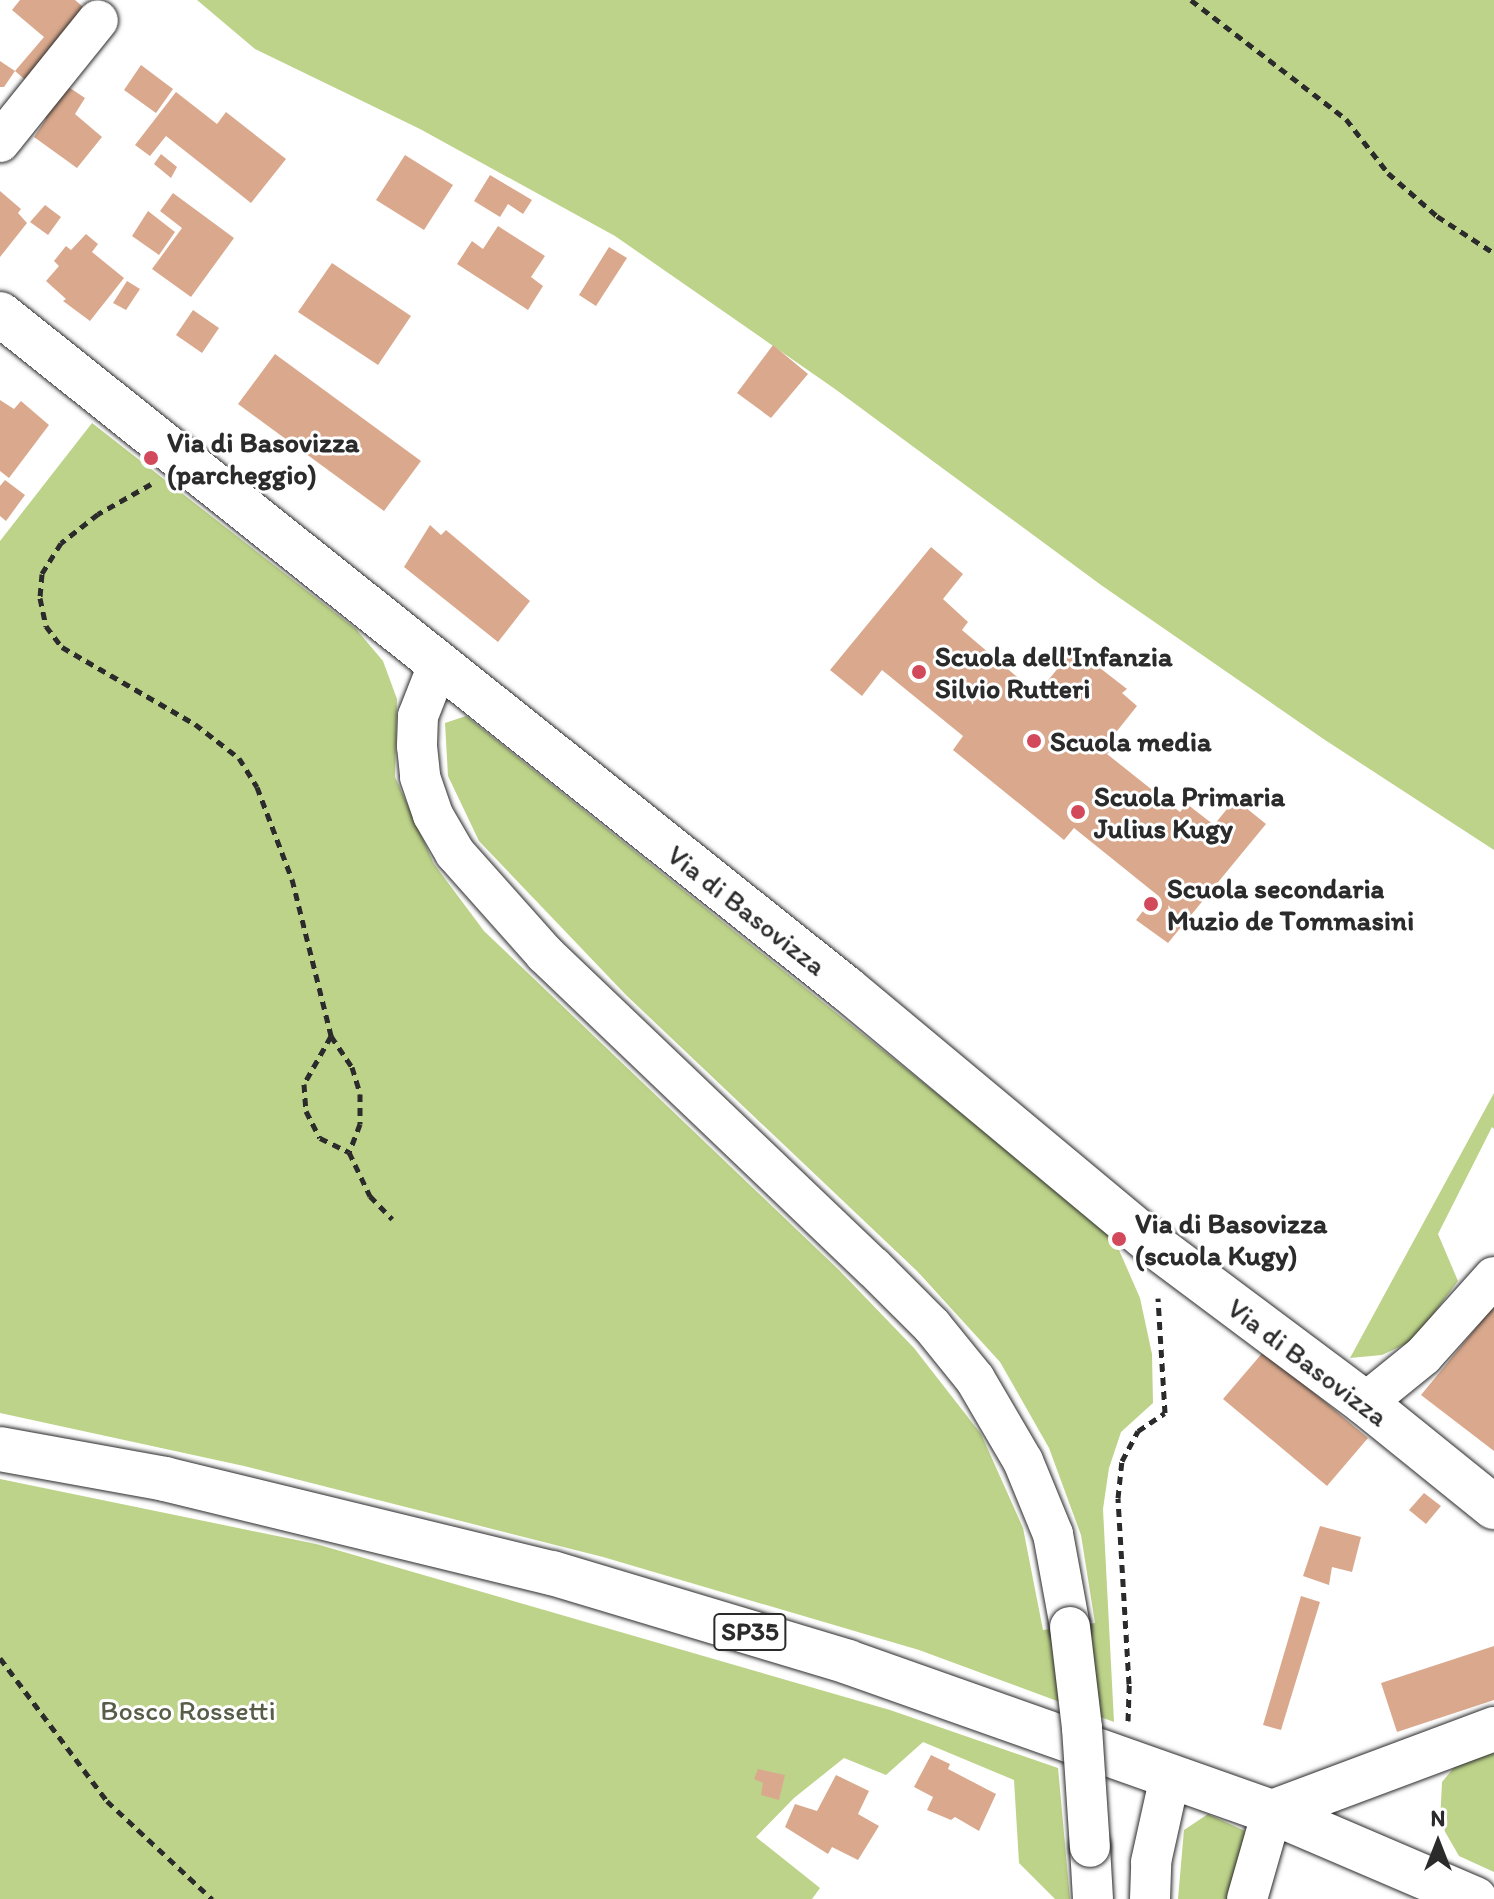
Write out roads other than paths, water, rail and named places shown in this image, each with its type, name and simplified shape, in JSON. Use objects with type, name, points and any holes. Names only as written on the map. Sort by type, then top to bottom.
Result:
[{"type":"main road","name":"Via di Basovizza","points":[[0,314],[847,989],[1154,1245],[1365,1403],[1494,1507]]},
{"type":"main road","name":"SP35","points":[[0,1449],[165,1479],[552,1573],[848,1662],[1272,1812],[1475,1899]]},
{"type":"main road","points":[[1272,1812],[1494,1729]]},
{"type":"street","points":[[0,142],[98,20]]},
{"type":"street","points":[[438,665],[418,716],[417,746],[420,777],[433,815],[455,853],[545,954],[932,1326],[975,1379],[1023,1461],[1053,1534],[1070,1627],[1082,1728],[1093,1899]]},
{"type":"street","points":[[1365,1403],[1423,1356],[1494,1277]]},
{"type":"street","points":[[1150,1899],[1151,1862],[1170,1776]]},
{"type":"street","points":[[1247,1899],[1272,1812]]},
{"type":"place","name":"Via di Basovizza (parcheggio)","points":[[151,458]]},
{"type":"place","name":"Scuola dell'Infanzia Silvio Rutteri","points":[[919,672]]},
{"type":"place","name":"Scuola media","points":[[1034,741]]},
{"type":"place","name":"Scuola Primaria Julius Kugy","points":[[1078,812]]},
{"type":"place","name":"Scuola secondaria Muzio de Tommasini","points":[[1151,904]]},
{"type":"place","name":"Via di Basovizza (scuola Kugy)","points":[[1119,1239]]},
{"type":"park label","name":"Bosco Rossetti","points":[[188,1710]]}]
